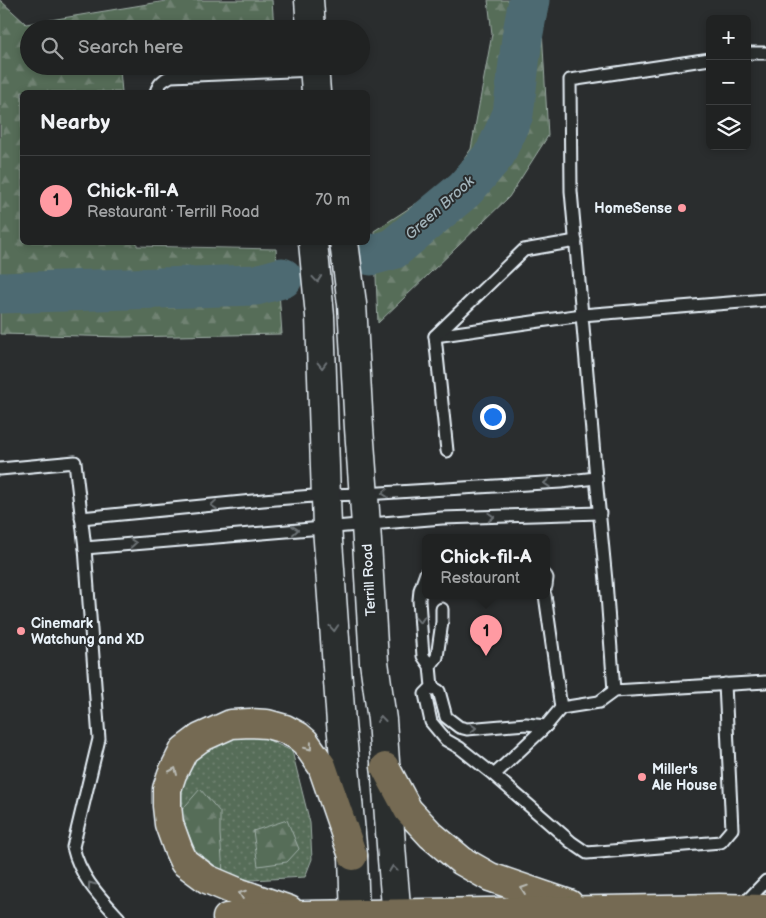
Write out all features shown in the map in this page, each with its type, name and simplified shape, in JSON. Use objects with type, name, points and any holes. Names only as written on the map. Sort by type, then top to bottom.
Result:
[{"type":"highway","points":[[305,915],[240,893],[207,879],[184,862],[168,824],[166,806],[167,789],[184,750],[214,730],[231,724],[267,724],[285,729],[298,736],[305,742],[322,766],[352,856]]},
{"type":"highway","points":[[385,767],[408,810],[431,834],[462,861],[490,877],[587,910]]},
{"type":"highway","points":[[228,918],[305,915],[397,916],[587,910],[766,909]]},
{"type":"street","points":[[309,0],[310,20]]},
{"type":"street","points":[[313,245],[320,316],[327,527],[340,723],[352,856],[354,916]]},
{"type":"street","name":"Terrill Road","points":[[344,245],[352,304],[374,662],[382,720],[397,916]]},
{"type":"lane","points":[[751,53],[766,53]]},
{"type":"lane","points":[[614,691],[571,191],[570,80],[706,60]]},
{"type":"lane","points":[[157,90],[163,80],[171,76],[315,76]]},
{"type":"lane","points":[[435,336],[524,250],[576,241]]},
{"type":"lane","points":[[435,336],[582,315],[766,300]]},
{"type":"lane","points":[[435,336],[447,451]]},
{"type":"lane","points":[[0,469],[75,462],[85,548],[99,739],[73,847],[76,860],[92,888],[119,918]]},
{"type":"lane","points":[[81,518],[326,495],[561,482],[596,478]]},
{"type":"lane","points":[[85,548],[442,518],[600,513]]},
{"type":"lane","points":[[422,583],[419,600],[423,656],[430,666],[432,687]]},
{"type":"lane","points":[[546,599],[560,708]]},
{"type":"lane","points":[[430,666],[437,656],[442,609]]},
{"type":"lane","points":[[494,775],[546,726],[560,708],[599,702],[614,691],[766,682]]},
{"type":"lane","points":[[432,687],[425,694],[431,722],[446,740],[460,748],[494,775],[571,842],[588,853],[721,842],[732,829],[726,684]]},
{"type":"lane","points":[[432,687],[439,690],[446,717],[459,728],[468,729],[526,724],[546,726]]},
{"type":"lane","points":[[739,909],[766,881]]},
{"type":"green space","points":[[0,0],[22,20],[20,20],[20,75],[120,75],[122,90],[20,90],[20,245],[137,245],[276,249],[282,334],[124,337],[0,334]]},
{"type":"green space","points":[[172,0],[272,0],[273,20],[50,20]]},
{"type":"green space","points":[[488,0],[548,0],[542,29],[548,136],[509,197],[378,323],[374,231],[431,194],[451,178],[471,149],[492,34]]},
{"type":"green space","points":[[260,736],[292,751],[310,823],[312,859],[305,877],[234,881],[207,867],[186,841],[176,812],[179,785],[193,761],[225,739]]},
{"type":"green space","points":[[200,789],[220,812],[223,872],[195,850],[180,812]]},
{"type":"green space","points":[[287,820],[299,849],[287,862],[258,866],[253,831]]},
{"type":"waterway","name":"Green Brook","points":[[371,255],[393,249],[465,189],[495,154],[513,114],[522,38],[529,0]]},
{"type":"waterway","name":"Green Brook","points":[[0,293],[256,285],[282,278]]},
{"type":"place","name":"HomeSense","points":[[682,208]]},
{"type":"place","name":"Cinemark Watchung and XD","points":[[21,631]]},
{"type":"place","name":"Chick-fil-A","points":[[486,656]]},
{"type":"place","name":"Miller's Ale House","points":[[642,777]]}]
